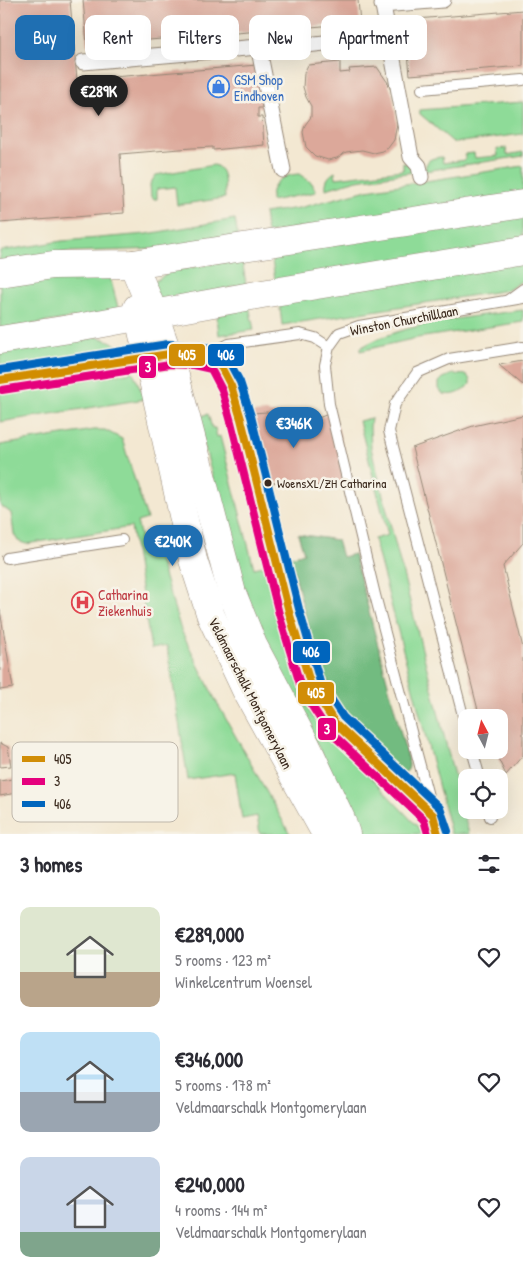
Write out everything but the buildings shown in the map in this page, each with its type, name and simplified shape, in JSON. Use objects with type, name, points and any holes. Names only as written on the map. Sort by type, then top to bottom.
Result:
[{"type":"main road","points":[[0,273],[53,265],[133,264],[523,204]]},
{"type":"main road","points":[[0,340],[523,251]]},
{"type":"main road","name":"Veldmaarschalk Montgomerylaan","points":[[133,264],[158,356],[232,593],[253,645],[306,745],[341,819],[346,834]]},
{"type":"main road","name":"Veldmaarschalk Montgomerylaan","points":[[158,356],[193,560],[211,616],[246,690],[326,834]]},
{"type":"street","points":[[385,15],[382,2],[443,0]]},
{"type":"street","points":[[83,62],[249,48]]},
{"type":"street","points":[[261,60],[283,170]]},
{"type":"street","points":[[394,60],[411,157],[418,166],[421,177]]},
{"type":"lane","points":[[422,89],[523,80]]},
{"type":"lane","points":[[508,301],[523,289]]},
{"type":"lane","name":"Winston Churchilllaan","points":[[329,347],[339,333],[359,326],[523,298]]},
{"type":"lane","points":[[206,356],[229,344],[300,334],[315,338],[329,347],[325,365],[329,404],[375,595],[438,834]]},
{"type":"lane","points":[[461,709],[389,431],[395,404],[417,373],[449,358],[523,347]]},
{"type":"lane","points":[[0,380],[158,356],[192,354],[206,356],[218,361],[231,386],[289,612],[311,686],[335,723],[433,815]]},
{"type":"lane","points":[[7,558],[122,540]]},
{"type":"green space","points":[[523,102],[523,134],[454,143],[420,114],[419,110]]},
{"type":"green space","points":[[506,148],[507,155],[523,152],[523,156],[425,171],[428,162],[432,159],[442,157],[443,163],[465,160],[465,154],[474,153],[475,158],[498,156],[497,149]]},
{"type":"green space","points":[[403,163],[409,164],[414,172],[357,180],[326,189],[330,175],[335,172],[336,178],[403,170]]},
{"type":"green space","points":[[214,165],[223,174],[225,198],[177,205],[175,187],[157,189],[157,199],[151,197],[150,184],[156,175]]},
{"type":"green space","points":[[523,166],[523,193],[267,233],[264,213],[299,208],[367,190]]},
{"type":"green space","points":[[299,174],[312,183],[316,192],[271,201],[273,189],[278,181],[287,176]]},
{"type":"green space","points":[[523,214],[523,246],[276,286],[271,254]]},
{"type":"green space","points":[[235,219],[238,238],[158,249],[68,252],[0,262],[0,251],[62,241],[147,234]]},
{"type":"green space","points":[[523,257],[523,280],[508,290],[282,325],[279,300]]},
{"type":"green space","points":[[242,259],[246,284],[159,304],[154,282],[171,271]]},
{"type":"green space","points":[[71,273],[110,277],[119,311],[0,329],[0,284]]},
{"type":"green space","points":[[249,306],[254,330],[219,335],[217,316]]},
{"type":"green space","points":[[523,310],[523,322],[417,338],[360,351],[360,348],[378,339],[417,326]]},
{"type":"green space","points":[[98,337],[112,342],[118,347],[118,350],[0,369],[0,351]]},
{"type":"green space","points":[[133,372],[145,399],[0,422],[0,391]]},
{"type":"green space","points":[[453,374],[467,375],[470,384],[458,393],[451,395],[443,394],[439,389],[439,382]]},
{"type":"green space","points":[[208,414],[212,428],[215,428],[217,437],[220,436],[254,568],[269,565],[306,705],[313,717],[417,826],[422,834],[360,834],[352,810],[278,672],[241,587],[197,417]]},
{"type":"green space","points":[[371,418],[371,448],[458,791],[458,819],[465,819],[469,834],[451,834],[374,539],[388,535],[359,421]]},
{"type":"green space","points":[[94,430],[105,430],[122,439],[147,519],[137,522],[142,542],[153,539],[181,630],[216,701],[290,834],[260,834],[257,816],[242,819],[235,773],[188,780],[167,646],[151,649],[131,527],[26,544],[18,541],[14,534],[11,513],[0,505],[0,445]]},
{"type":"green space","points":[[298,534],[337,540],[342,557],[354,554],[409,764],[406,772],[402,774],[356,728],[344,712],[325,676],[311,637],[290,557],[304,553]]},
{"type":"transit line","name":"406","points":[[0,370],[168,344],[202,346],[225,354],[240,382],[251,416],[299,609],[320,682],[343,717],[440,808],[448,831]]},
{"type":"transit line","name":"405","points":[[0,380],[169,354],[194,355],[218,361],[231,386],[241,419],[289,612],[311,686],[335,723],[433,815],[438,834]]},
{"type":"transit line","name":"3","points":[[2,390],[170,364],[193,365],[211,369],[222,390],[279,614],[302,691],[327,729],[424,820],[428,834]]},
{"type":"place","name":"GSM Shop Eindhoven","points":[[218,87]]},
{"type":"place","name":"WoensXL/ZH Catharina","points":[[268,483]]},
{"type":"place","name":"Catharina Ziekenhuis","points":[[82,602]]}]
